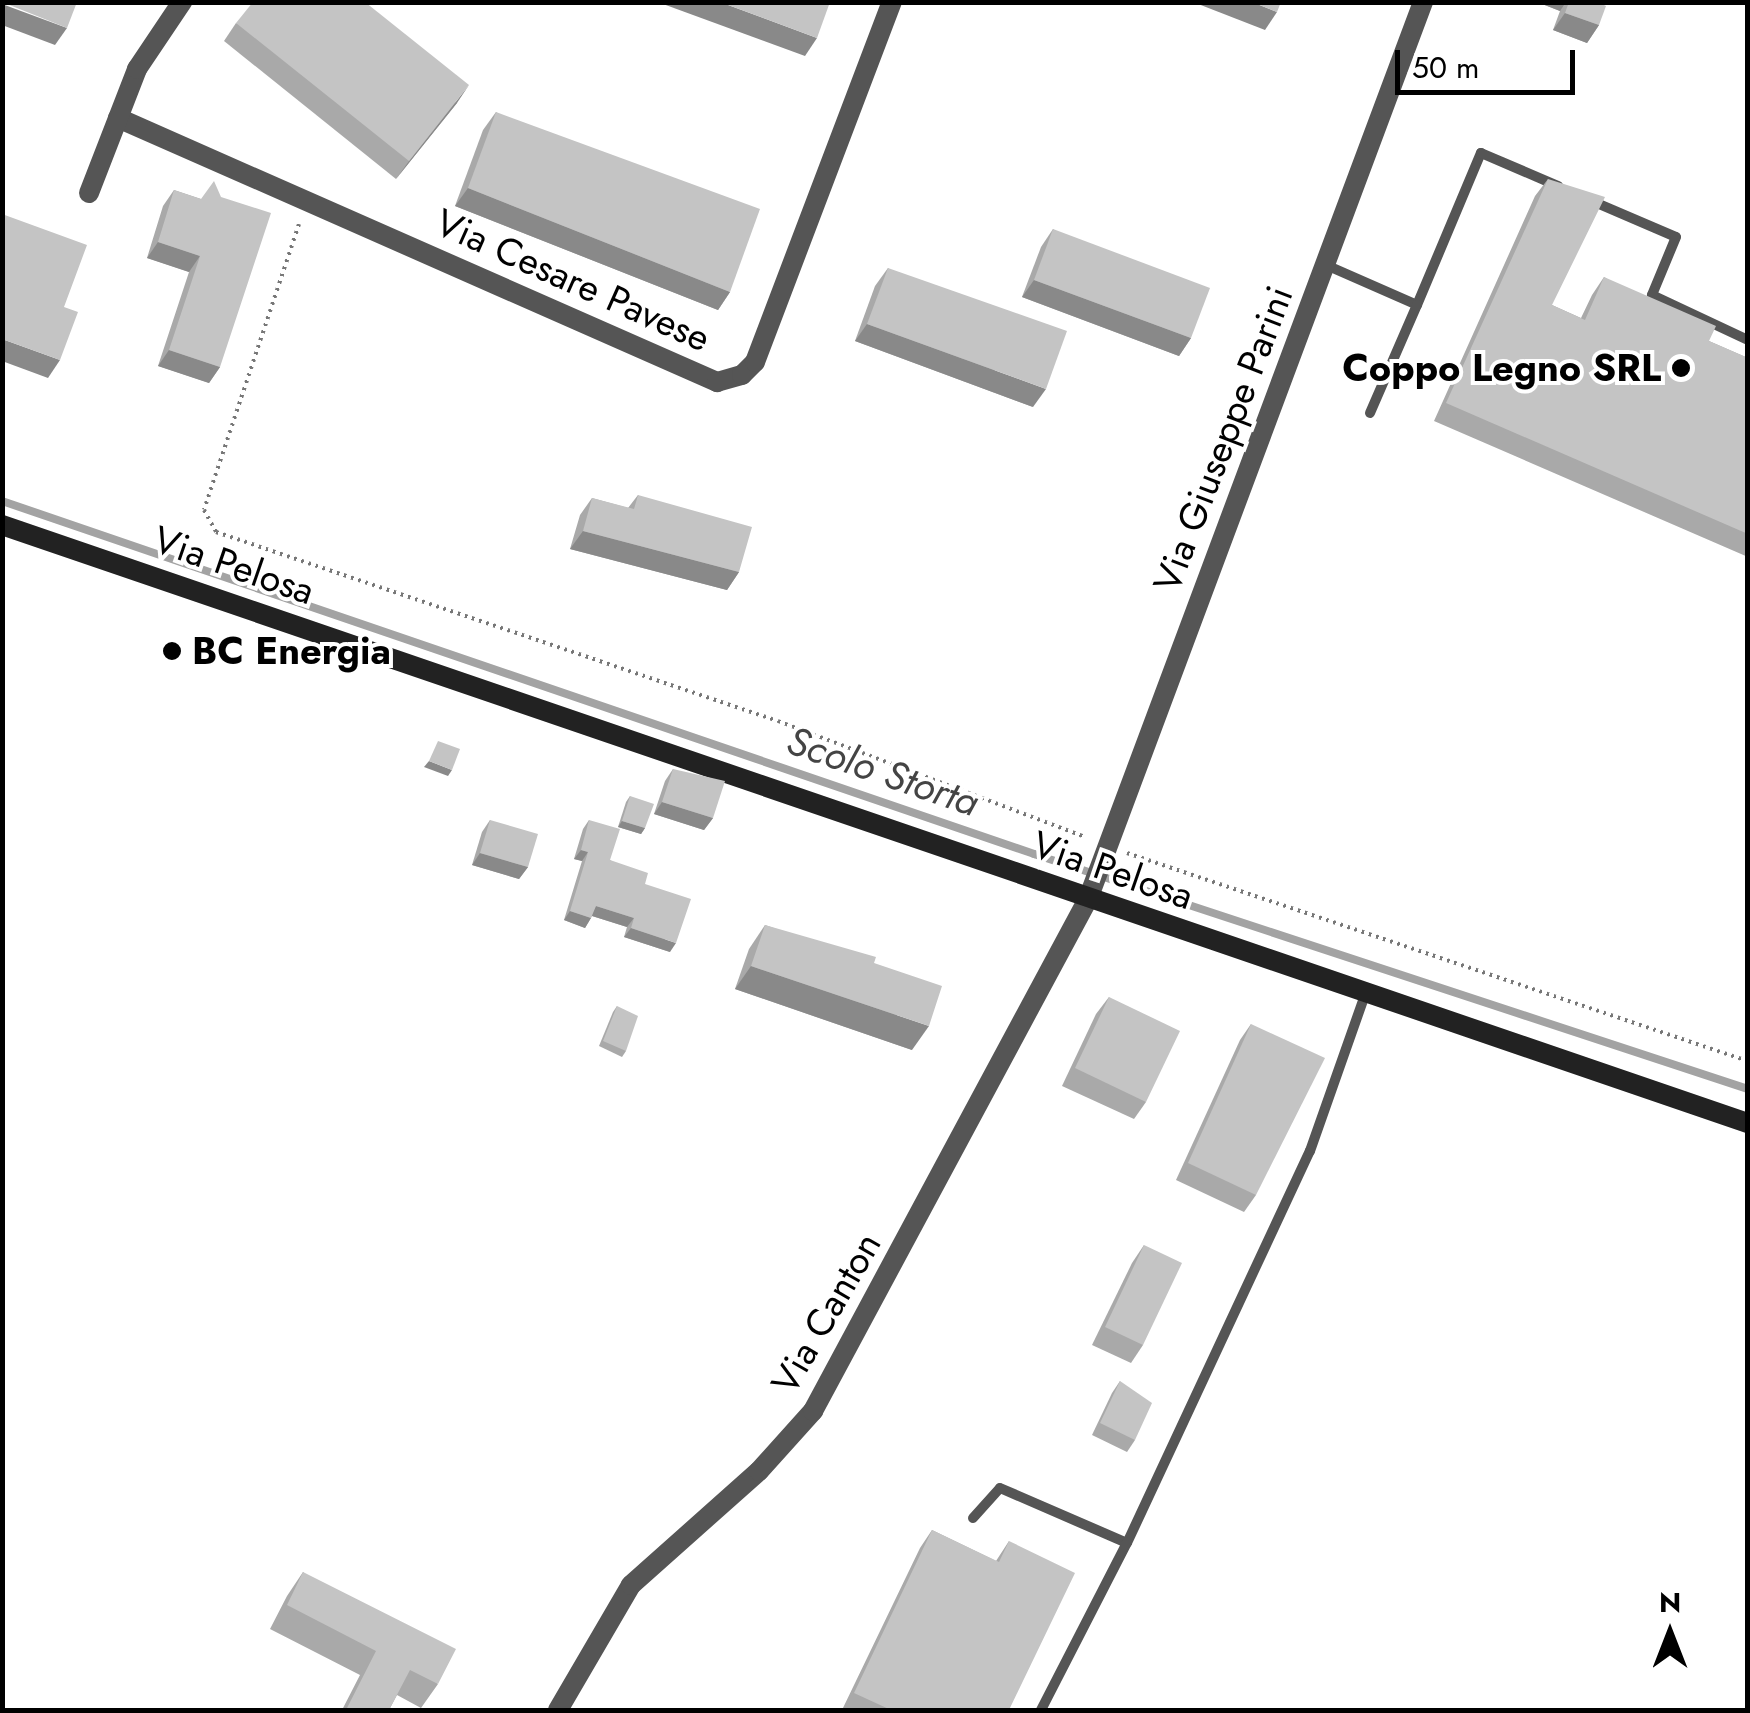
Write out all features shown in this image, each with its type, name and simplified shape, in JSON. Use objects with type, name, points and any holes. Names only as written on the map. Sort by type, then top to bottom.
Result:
[{"type":"main road","name":"Via Pelosa","points":[[2,525],[579,718],[1090,894],[1365,995],[1748,1123]]},
{"type":"street","points":[[89,192],[137,68],[182,2]]},
{"type":"street","name":"Via Cesare Pavese","points":[[118,118],[717,382],[742,375],[755,362],[892,2]]},
{"type":"street","name":"Via Giuseppe Parini","points":[[1090,894],[1423,2]]},
{"type":"street","name":"Via Canton","points":[[558,1710],[631,1585],[778,1452],[813,1412],[1090,894]]},
{"type":"lane","points":[[1370,412],[1481,153],[1676,237],[1652,295],[1748,340]]},
{"type":"lane","points":[[1326,265],[1417,305]]},
{"type":"lane","points":[[1041,1710],[1127,1543],[1310,1151],[1365,995]]},
{"type":"lane","points":[[973,1518],[1000,1488],[1127,1543]]},
{"type":"path","points":[[307,200],[204,510],[204,521],[216,532],[778,722],[1105,854],[1748,1061]]},
{"type":"building","points":[[2,2],[77,2],[67,28]]},
{"type":"building","points":[[253,2],[365,2],[469,85],[409,161],[236,23]]},
{"type":"building","points":[[720,2],[830,2],[817,38]]},
{"type":"building","points":[[1252,2],[1281,2],[1277,12]]},
{"type":"building","points":[[1569,2],[1598,2],[1606,6],[1599,25],[1565,13]]},
{"type":"building","points":[[496,112],[760,209],[730,292],[468,188]]},
{"type":"building","points":[[1548,179],[1605,197],[1552,305],[1585,320],[1604,277],[1716,326],[1709,341],[1748,358],[1748,534],[1446,403]]},
{"type":"building","points":[[214,181],[221,197],[271,213],[220,367],[169,350],[200,256],[158,242],[174,190],[201,199]]},
{"type":"building","points":[[2,214],[87,245],[64,307],[78,312],[60,360],[2,339]]},
{"type":"building","points":[[1053,229],[1210,288],[1191,338],[1034,280]]},
{"type":"building","points":[[888,268],[1067,331],[1046,389],[867,324]]},
{"type":"building","points":[[638,495],[752,527],[739,572],[583,531],[592,498],[634,509]]},
{"type":"building","points":[[438,741],[460,749],[452,770],[429,761]]},
{"type":"building","points":[[673,769],[725,781],[713,818],[662,802]]},
{"type":"building","points":[[630,796],[654,804],[645,828],[622,821]]},
{"type":"building","points":[[490,820],[538,834],[528,867],[480,853]]},
{"type":"building","points":[[589,820],[620,829],[610,860],[648,873],[645,884],[691,899],[676,943],[631,928],[634,918],[596,906],[591,918],[570,911],[588,852],[581,850]]},
{"type":"building","points":[[765,925],[876,957],[874,963],[942,986],[929,1026],[751,966]]},
{"type":"building","points":[[1109,997],[1180,1031],[1146,1102],[1075,1068]]},
{"type":"building","points":[[617,1006],[638,1016],[626,1051],[603,1041]]},
{"type":"building","points":[[1251,1024],[1325,1058],[1256,1195],[1188,1163]]},
{"type":"building","points":[[1144,1245],[1182,1263],[1143,1345],[1105,1327]]},
{"type":"building","points":[[1120,1381],[1152,1403],[1135,1440],[1100,1423]]},
{"type":"building","points":[[932,1530],[999,1562],[1009,1541],[1075,1573],[1009,1710],[891,1710],[854,1693]]},
{"type":"building","points":[[303,1572],[456,1649],[438,1684],[410,1670],[389,1710],[346,1710],[376,1651],[287,1605]]},
{"type":"waterway","name":"Scolo Storta","points":[[2,501],[1034,854],[1748,1089]]},
{"type":"place","name":"Coppo Legno SRL","points":[[1681,368]]},
{"type":"place","name":"BC Energia","points":[[172,651]]}]
